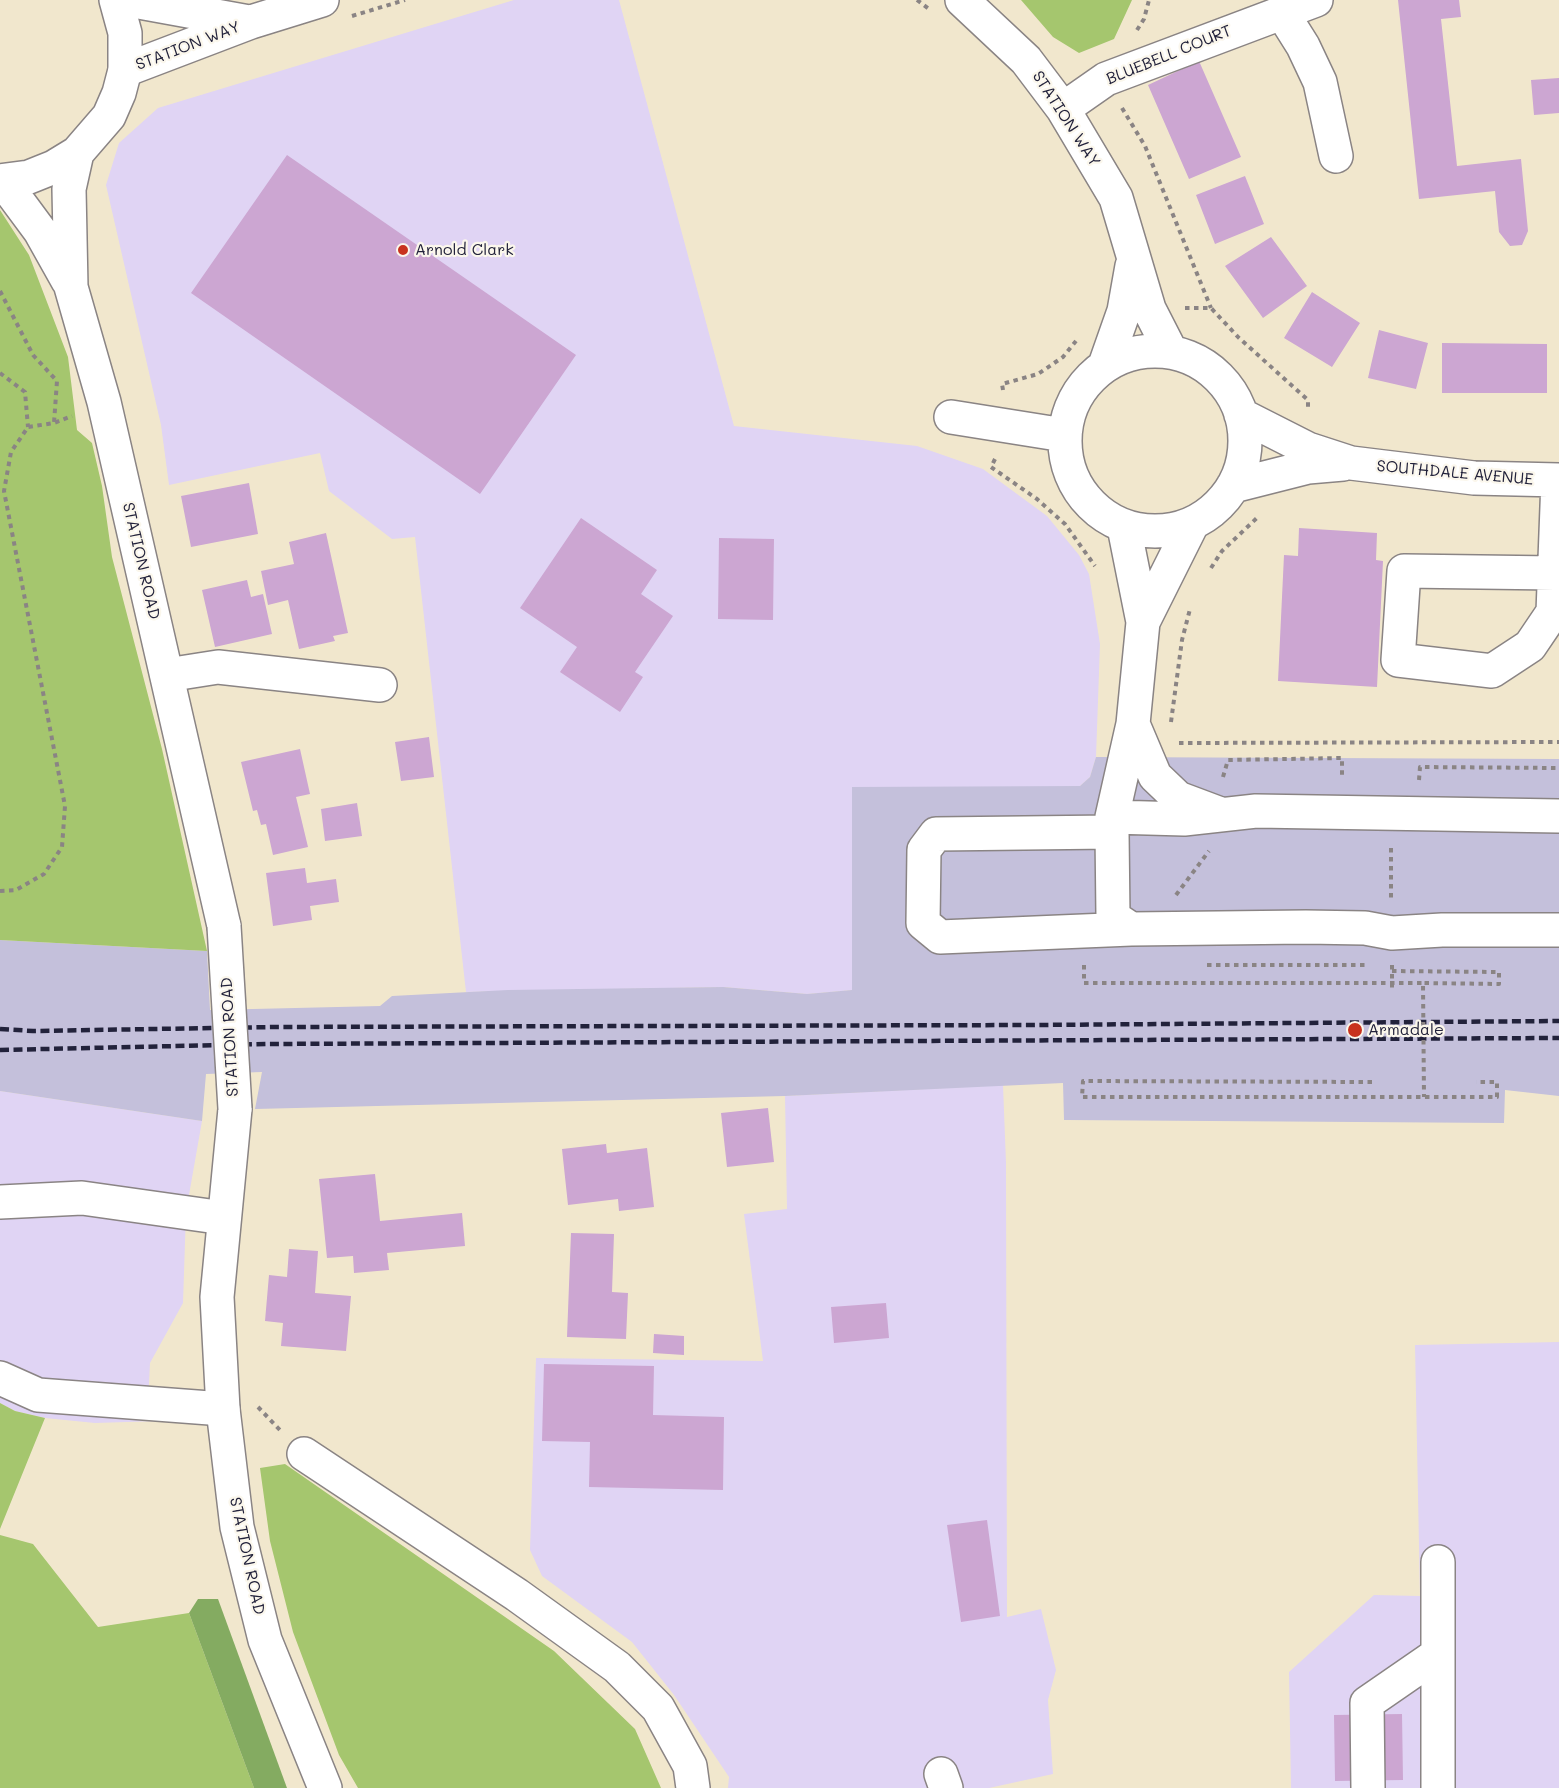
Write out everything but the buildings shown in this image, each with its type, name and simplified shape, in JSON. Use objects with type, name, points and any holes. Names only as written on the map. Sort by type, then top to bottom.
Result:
[{"type":"street","points":[[1,181],[43,172],[77,153],[109,116],[119,93],[125,69],[125,33],[116,0]]},
{"type":"street","name":"STATION WAY","points":[[128,0],[251,22]]},
{"type":"street","name":"STATION WAY","points":[[125,69],[251,22],[322,0]]},
{"type":"street","name":"BLUEBELL COURT","points":[[1063,108],[1106,79],[1281,11],[1316,0]]},
{"type":"street","name":"STATION WAY","points":[[947,6],[1026,60],[1063,108],[1116,198],[1149,309],[1172,352]]},
{"type":"street","points":[[1281,11],[1303,46],[1320,82],[1336,156]]},
{"type":"street","name":"STATION ROAD","points":[[71,287],[69,189],[77,153]]},
{"type":"street","name":"STATION ROAD","points":[[1,181],[40,231],[71,287],[104,402],[224,926],[235,1109],[217,1297],[222,1409],[237,1527],[265,1641],[325,1788]]},
{"type":"street","name":"STATION WAY","points":[[1105,365],[1124,311],[1133,261]]},
{"type":"street","points":[[1148,351],[1172,352],[1195,360],[1215,374],[1231,392],[1241,415],[1245,447],[1243,464],[1233,486],[1216,508],[1192,524],[1170,531],[1147,532],[1124,527],[1103,516],[1086,500],[1073,480],[1066,458],[1064,435],[1070,408],[1084,384],[1105,365],[1126,355],[1148,351]]},
{"type":"street","name":"SOUTHDALE AVENUE","points":[[1241,415],[1308,449],[1351,463],[1474,478],[1559,480]]},
{"type":"street","points":[[951,417],[1064,435]]},
{"type":"street","name":"SOUTHDALE AVENUE","points":[[1233,486],[1308,467],[1351,463]]},
{"type":"street","points":[[1555,573],[1404,571],[1398,660],[1492,671],[1530,646],[1553,612],[1555,573],[1559,480]]},
{"type":"street","points":[[1143,622],[1192,524]]},
{"type":"street","points":[[1124,527],[1143,622],[1134,724],[1112,824],[1113,917],[1146,929]]},
{"type":"street","points":[[167,675],[218,667],[380,685]]},
{"type":"street","points":[[1134,724],[1155,776],[1178,798],[1223,815]]},
{"type":"street","points":[[1559,816],[1256,811],[1184,819],[936,834],[924,850],[923,923],[940,938],[1146,929],[1306,927],[1365,928],[1392,933],[1442,930],[1559,930]]},
{"type":"street","points":[[0,1202],[82,1198],[224,1218]]},
{"type":"street","points":[[0,1378],[38,1395],[222,1409]]},
{"type":"street","points":[[304,1454],[517,1595],[617,1667],[658,1708],[690,1766],[693,1788]]},
{"type":"street","points":[[1438,1562],[1438,1788]]},
{"type":"street","points":[[1368,1788],[1367,1703],[1438,1654]]},
{"type":"path","points":[[917,0],[947,6]]},
{"type":"path","points":[[1106,79],[1145,146],[1211,308]]},
{"type":"path","points":[[0,291],[33,355],[57,381],[54,423]]},
{"type":"path","points":[[1080,334],[1063,357],[1038,374],[1002,384],[1011,427],[991,467],[1036,499],[1065,524],[1094,564],[1097,574]]},
{"type":"path","points":[[0,374],[25,392],[28,427]]},
{"type":"path","points":[[1210,570],[1222,551],[1258,517],[1267,512]]},
{"type":"path","points":[[1134,724],[1171,728],[1182,640],[1191,608]]},
{"type":"path","points":[[1167,743],[1559,742]]},
{"type":"path","points":[[1146,929],[1162,914],[1223,831],[1220,786],[1228,760],[1342,758],[1342,785]]},
{"type":"path","points":[[1419,783],[1420,767],[1559,768]]},
{"type":"path","points":[[1390,814],[1392,933]]},
{"type":"path","points":[[1096,965],[1084,965],[1084,983],[1499,984],[1499,972],[1392,971]]},
{"type":"path","points":[[1203,965],[1368,965]]},
{"type":"path","points":[[1380,965],[1392,965]]},
{"type":"path","points":[[1424,983],[1424,1097]]},
{"type":"path","points":[[1372,1082],[1083,1081],[1082,1097],[1497,1097],[1497,1082],[1476,1082]]},
{"type":"path","points":[[220,1368],[304,1454]]},
{"type":"shaded area","points":[[514,0],[619,0],[734,426],[917,446],[983,469],[1047,516],[1079,555],[1089,574],[1100,644],[1096,757],[1090,777],[1080,786],[852,787],[853,990],[807,994],[723,987],[466,992],[415,537],[392,539],[329,491],[320,453],[169,485],[161,425],[106,185],[119,143],[158,108]]},
{"type":"shaded area","points":[[1096,757],[1559,759],[1559,1096],[1505,1090],[1504,1123],[1064,1120],[1063,1083],[785,1096],[255,1109],[262,1072],[206,1074],[202,1121],[0,1091],[0,940],[207,951],[210,1010],[380,1006],[392,996],[508,990],[723,987],[807,994],[852,990],[852,787],[1080,786],[1090,777]]},
{"type":"shaded area","points":[[1003,1085],[1006,1163],[1007,1617],[1041,1609],[1056,1670],[1048,1700],[1053,1774],[989,1788],[728,1788],[729,1777],[674,1695],[632,1642],[542,1576],[530,1550],[536,1358],[763,1361],[744,1214],[787,1209],[785,1096]]},
{"type":"shaded area","points":[[0,1091],[202,1121],[186,1212],[183,1303],[150,1363],[148,1404],[159,1421],[95,1423],[45,1418],[15,1411],[0,1403]]},
{"type":"shaded area","points":[[1559,1342],[1559,1788],[1291,1788],[1289,1672],[1374,1595],[1420,1596],[1415,1345]]},
{"type":"green space","points":[[1021,0],[1132,0],[1114,39],[1079,53],[1053,37]]},
{"type":"green space","points":[[0,210],[29,255],[68,357],[77,430],[92,443],[102,486],[112,557],[162,749],[207,951],[0,940]]},
{"type":"green space","points":[[0,1403],[15,1411],[45,1418],[0,1529]]},
{"type":"green space","points":[[285,1464],[554,1651],[635,1729],[661,1788],[358,1788],[339,1755],[293,1632],[270,1541],[260,1468]]},
{"type":"green space","points":[[0,1535],[33,1544],[98,1627],[189,1613],[254,1788],[0,1788]]},
{"type":"green space","points":[[198,1599],[218,1599],[287,1788],[254,1788],[189,1613]]},
{"type":"railway","points":[[0,1029],[33,1031],[275,1027],[1559,1021]]},
{"type":"railway","points":[[0,1050],[266,1044],[1559,1038]]},
{"type":"place","name":"Arnold Clark","points":[[403,250]]},
{"type":"place","name":"Armadale","points":[[1355,1030]]}]
